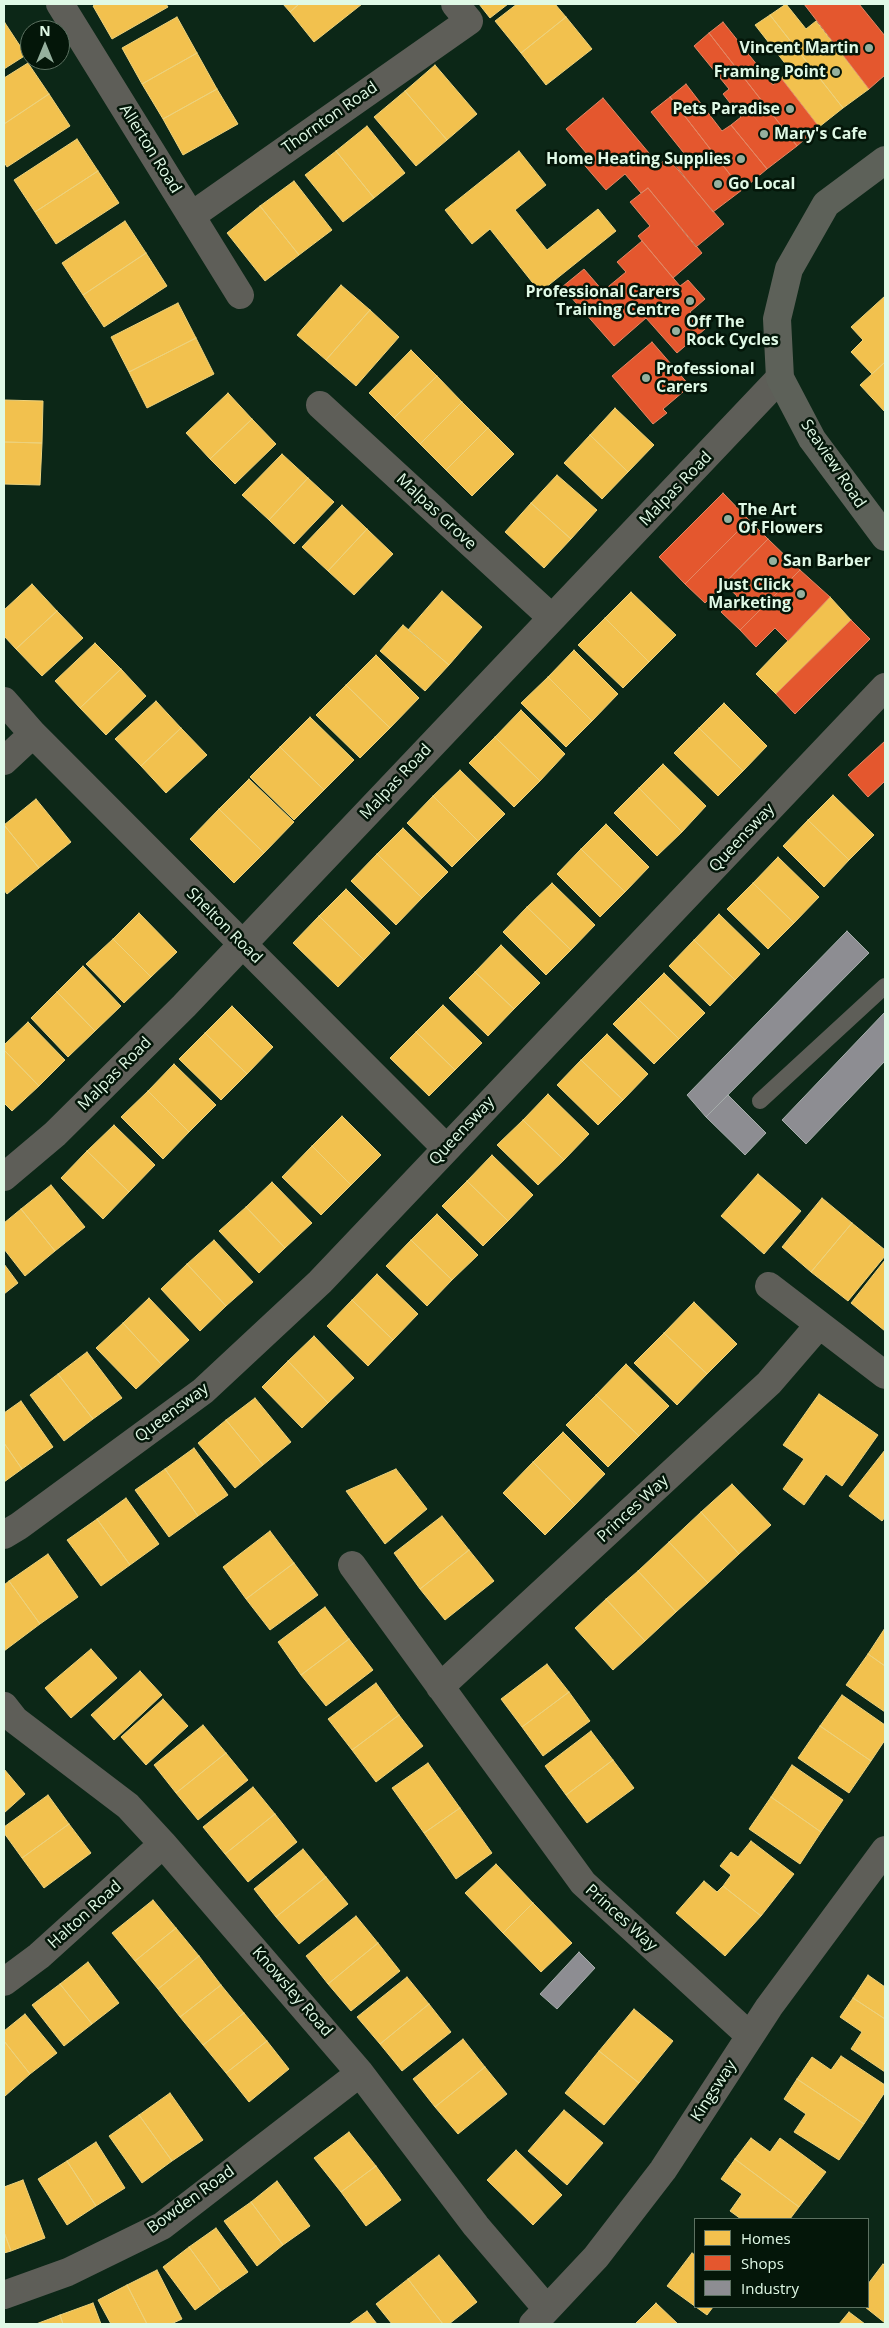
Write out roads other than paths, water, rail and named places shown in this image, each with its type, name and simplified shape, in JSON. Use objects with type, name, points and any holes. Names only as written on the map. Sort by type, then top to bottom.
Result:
[{"type":"street","name":"Allerton Road","points":[[60,4],[240,295]]},
{"type":"street","name":"Thornton Road","points":[[190,216],[462,12]]},
{"type":"street","name":"Seaview Road","points":[[885,160],[826,204],[788,268],[777,319],[780,378],[812,439],[885,538]]},
{"type":"street","name":"Malpas Road","points":[[4,1177],[55,1134],[184,1006],[780,378]]},
{"type":"street","name":"Malpas Grove","points":[[320,405],[552,618]]},
{"type":"street","name":"Queensway","points":[[4,1535],[19,1526],[203,1391],[320,1282],[885,687]]},
{"type":"street","name":"Shelton Road","points":[[4,701],[33,734],[446,1148]]},
{"type":"street","points":[[4,760],[33,734]]},
{"type":"street","points":[[769,1286],[885,1376]]},
{"type":"street","name":"Princes Way","points":[[440,1687],[769,1383],[819,1325]]},
{"type":"street","name":"Princes Way","points":[[352,1565],[583,1883],[750,2036]]},
{"type":"street","name":"Knowsley Road","points":[[4,1706],[15,1720],[128,1806],[163,1844],[360,2073],[476,2226],[540,2317]]},
{"type":"street","name":"Halton Road","points":[[4,1982],[39,1956],[163,1844]]},
{"type":"street","name":"Kingsway","points":[[540,2317],[596,2257],[663,2170],[769,2007],[881,1865]]},
{"type":"street","name":"Bowden Road","points":[[4,2295],[68,2272],[162,2226],[360,2073]]},
{"type":"lane","points":[[760,1101],[885,986]]},
{"type":"place","name":"Vincent Martin","points":[[869,48]]},
{"type":"place","name":"Framing Point","points":[[836,72]]},
{"type":"place","name":"Pets Paradise","points":[[790,109]]},
{"type":"place","name":"Mary's Cafe","points":[[764,134]]},
{"type":"place","name":"Home Heating Supplies","points":[[741,159]]},
{"type":"place","name":"Go Local","points":[[718,184]]},
{"type":"place","name":"Professional Carers Training Centre","points":[[690,301]]},
{"type":"place","name":"Off The Rock Cycles","points":[[676,331]]},
{"type":"place","name":"Professional Carers","points":[[646,378]]},
{"type":"place","name":"The Art Of Flowers","points":[[728,519]]},
{"type":"place","name":"San Barber","points":[[773,561]]},
{"type":"place","name":"Just Click Marketing","points":[[801,594]]}]
